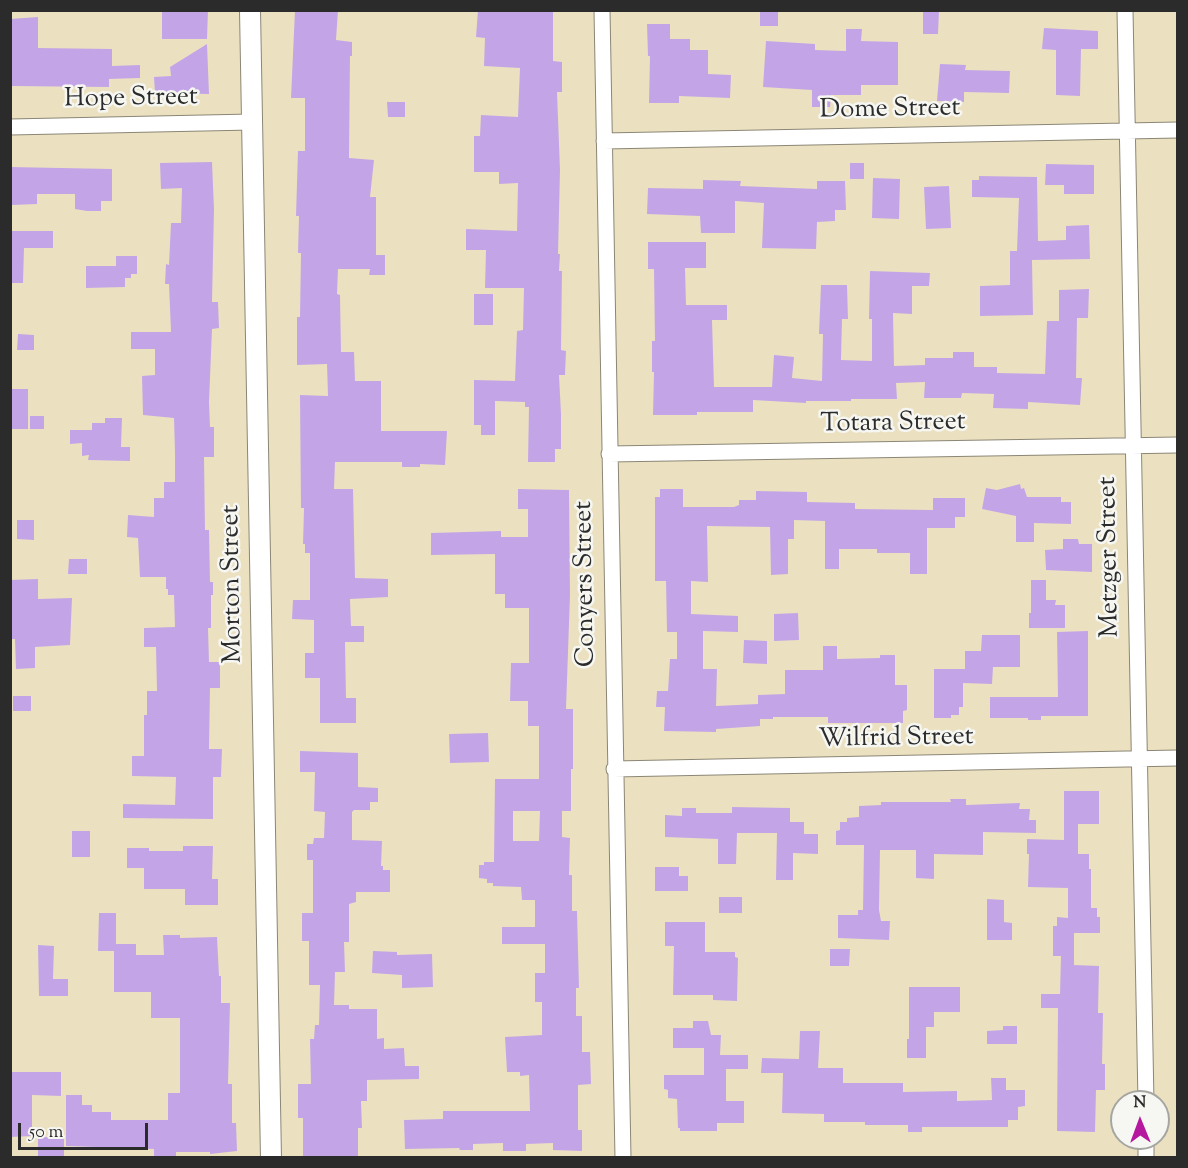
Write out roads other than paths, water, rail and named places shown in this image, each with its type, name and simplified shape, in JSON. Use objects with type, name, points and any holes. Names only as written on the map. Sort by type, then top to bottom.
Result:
[{"type":"street","name":"Morton Street","points":[[250,10],[271,1158]]},
{"type":"street","name":"Conyers Street","points":[[602,10],[622,1158]]},
{"type":"street","name":"Metzger Street","points":[[1125,10],[1146,1090]]},
{"type":"street","name":"Hope Street","points":[[10,127],[252,122]]},
{"type":"street","name":"Dome Street","points":[[604,141],[1178,130]]},
{"type":"street","name":"Totara Street","points":[[609,454],[1178,445]]},
{"type":"street","name":"Wilfrid Street","points":[[614,769],[1178,758]]}]
